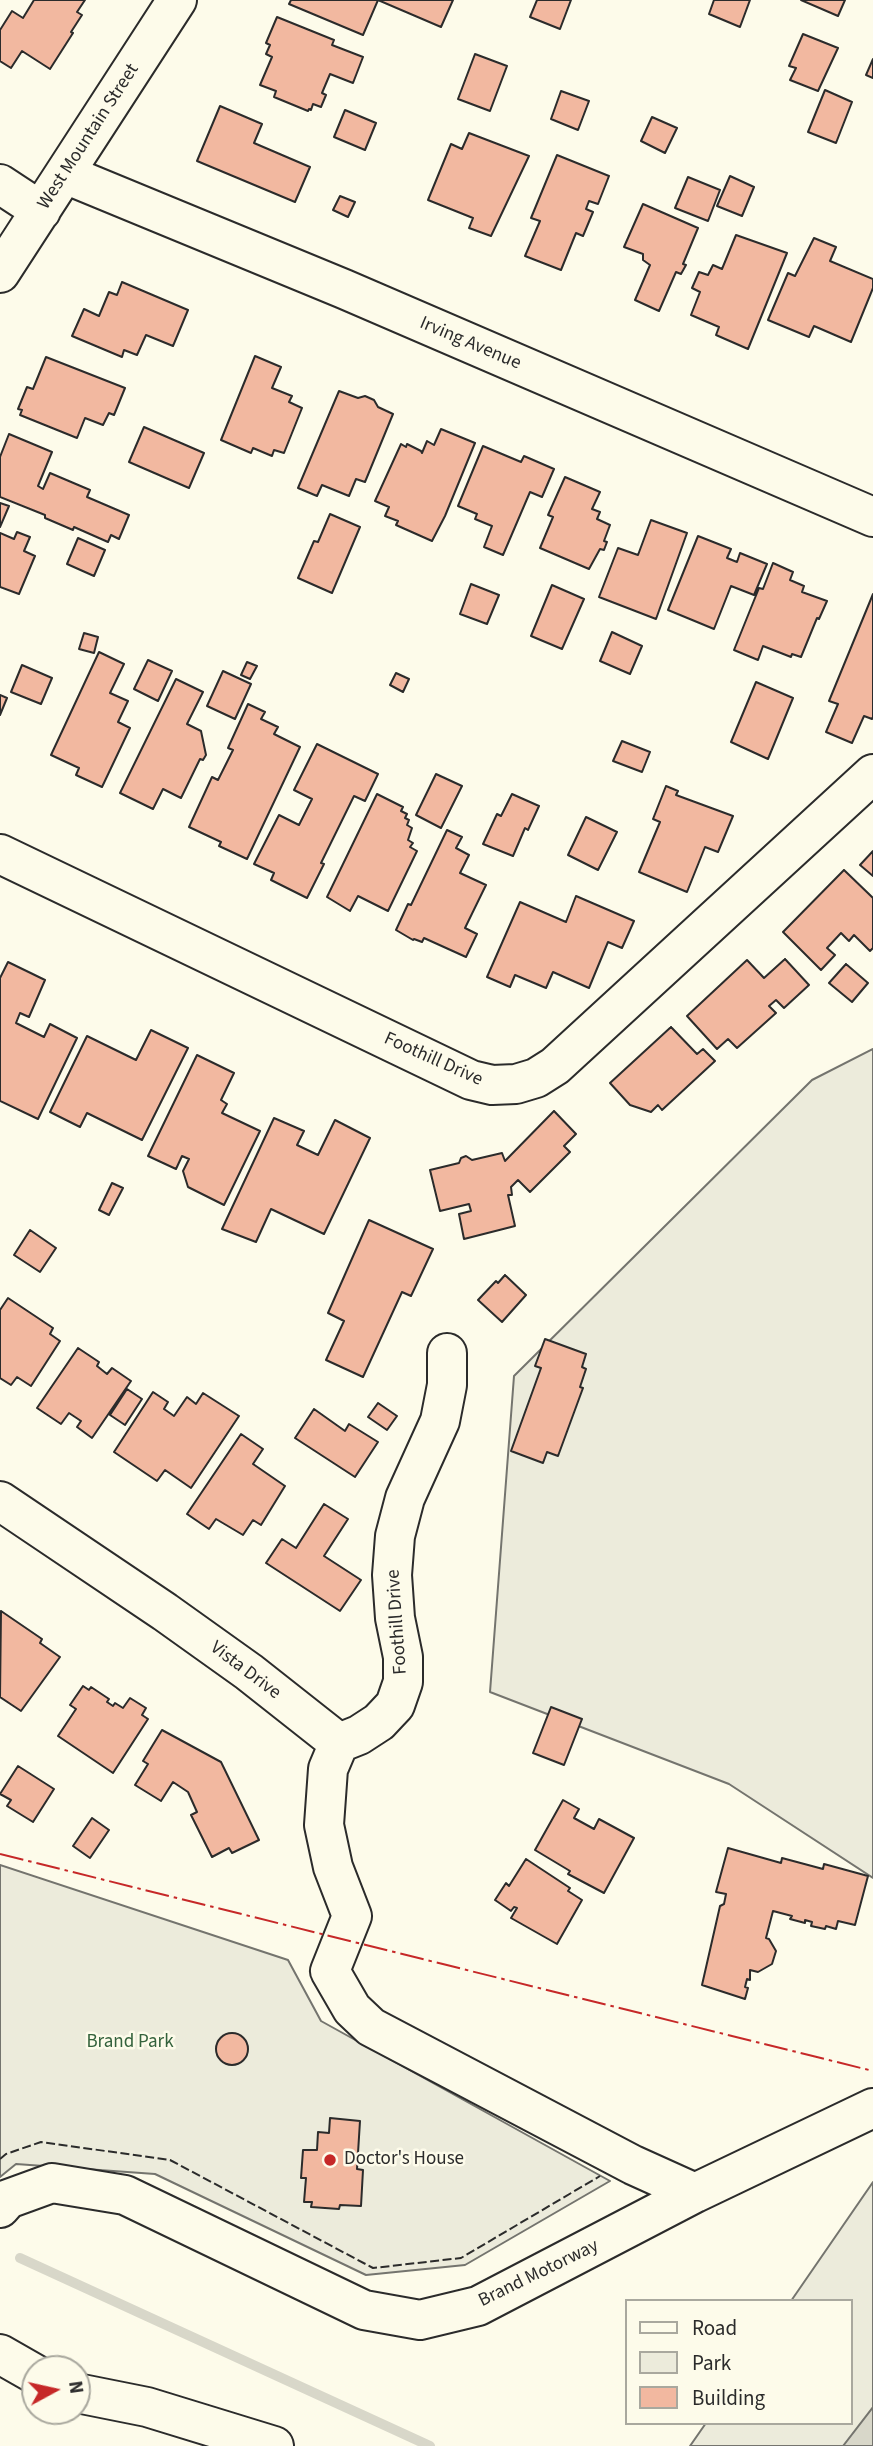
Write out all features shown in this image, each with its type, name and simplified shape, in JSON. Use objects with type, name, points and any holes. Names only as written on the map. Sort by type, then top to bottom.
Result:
[{"type":"street","name":"West Mountain Street","points":[[0,272],[177,0]]},
{"type":"street","name":"Irving Avenue","points":[[65,174],[344,289],[873,517]]},
{"type":"street","points":[[0,184],[41,211]]},
{"type":"street","name":"Foothill Drive","points":[[0,854],[471,1080],[492,1086],[516,1084],[536,1078],[555,1066],[873,774]]},
{"type":"street","name":"Foothill Drive","points":[[340,1743],[379,1722],[395,1705],[403,1682],[403,1657],[392,1575],[395,1536],[405,1498],[440,1420],[447,1385],[447,1353]]},
{"type":"street","name":"Vista Drive","points":[[0,1501],[186,1627],[340,1743]]},
{"type":"street","points":[[340,1743],[328,1769],[324,1825],[333,1867],[352,1916],[330,1971],[352,2009],[371,2027],[633,2165],[695,2193]]},
{"type":"street","name":"Brand Motorway","points":[[0,2208],[8,2199],[51,2183],[125,2195],[364,2310],[420,2320],[478,2306],[695,2193],[873,2108]]},
{"type":"street","points":[[0,2354],[21,2366]]},
{"type":"street","points":[[91,2395],[147,2407],[274,2446]]},
{"type":"green space","points":[[873,1049],[873,1878],[729,1784],[490,1692],[514,1376],[812,1080]]},
{"type":"green space","name":"Brand Park","points":[[0,1865],[288,1960],[321,2021],[610,2181],[465,2265],[366,2275],[155,2174],[16,2164],[0,2177]]},
{"type":"green space","points":[[873,2182],[873,2446],[690,2446],[705,2425],[852,2425],[852,2299],[792,2299]]},
{"type":"shaded area","points":[[873,2407],[873,2446],[843,2446]]},
{"type":"building","points":[[34,0],[85,0],[77,12],[82,15],[71,32],[73,33],[50,69],[22,51],[11,68],[0,61],[0,30],[12,11],[23,18]]},
{"type":"building","points":[[291,0],[378,0],[363,35],[289,4]]},
{"type":"building","points":[[378,0],[453,0],[441,27]]},
{"type":"building","points":[[537,0],[571,0],[560,29],[530,17]]},
{"type":"building","points":[[714,0],[750,0],[740,27],[709,14]]},
{"type":"building","points":[[801,0],[845,0],[838,16]]},
{"type":"building","points":[[277,17],[334,40],[332,45],[363,57],[353,83],[330,74],[322,93],[326,95],[321,107],[313,104],[308,111],[274,97],[276,91],[260,85],[272,57],[266,54],[270,45],[266,43]]},
{"type":"building","points":[[803,34],[838,48],[818,91],[790,80],[796,68],[789,66]]},
{"type":"building","points":[[475,54],[507,66],[490,111],[458,99]]},
{"type":"building","points":[[873,59],[873,78],[866,75]]},
{"type":"building","points":[[825,90],[852,102],[836,143],[808,132]]},
{"type":"building","points":[[561,91],[589,101],[578,130],[551,119]]},
{"type":"building","points":[[220,106],[262,124],[254,143],[310,167],[295,202],[197,161]]},
{"type":"building","points":[[345,110],[376,123],[365,150],[334,137]]},
{"type":"building","points":[[652,117],[677,128],[665,153],[641,141]]},
{"type":"building","points":[[469,133],[529,156],[491,236],[469,228],[473,218],[428,200],[451,144],[462,149]]},
{"type":"building","points":[[557,155],[609,176],[598,204],[589,201],[586,209],[593,212],[583,236],[576,233],[561,270],[525,256],[540,221],[531,218]]},
{"type":"building","points":[[730,176],[754,187],[742,216],[717,206]]},
{"type":"building","points":[[688,177],[720,190],[708,221],[675,208]]},
{"type":"building","points":[[340,196],[355,202],[348,217],[333,210]]},
{"type":"building","points":[[643,204],[698,228],[683,264],[686,265],[681,274],[676,272],[659,311],[635,300],[650,265],[643,260],[643,254],[624,247]]},
{"type":"building","points":[[736,235],[787,253],[748,349],[716,335],[719,327],[691,315],[700,292],[692,288],[699,272],[708,275],[713,265],[722,269]]},
{"type":"building","points":[[814,238],[836,247],[830,261],[873,279],[873,288],[851,342],[814,326],[809,337],[768,320],[788,273],[795,276]]},
{"type":"building","points":[[122,282],[188,310],[173,346],[146,335],[137,355],[124,350],[122,357],[72,336],[84,309],[99,316],[109,292],[117,295]]},
{"type":"building","points":[[255,356],[281,367],[272,388],[292,396],[289,402],[302,408],[284,453],[274,450],[272,456],[253,448],[251,453],[221,440]]},
{"type":"building","points":[[46,357],[125,388],[114,415],[109,413],[103,425],[85,418],[77,438],[20,415],[22,410],[18,409],[27,387],[33,389]]},
{"type":"building","points":[[339,391],[358,398],[365,396],[374,400],[378,407],[393,414],[365,482],[356,479],[349,496],[322,485],[317,496],[298,488]]},
{"type":"building","points":[[144,427],[204,453],[189,488],[129,462]]},
{"type":"building","points":[[441,429],[475,443],[432,541],[396,525],[398,521],[385,516],[389,507],[375,501],[401,444],[406,447],[407,444],[422,453],[427,441],[434,445]]},
{"type":"building","points":[[9,434],[52,452],[38,486],[43,489],[50,473],[90,490],[87,497],[129,515],[119,539],[111,535],[108,542],[74,527],[73,530],[45,518],[45,515],[0,497],[0,457]]},
{"type":"building","points":[[483,446],[521,462],[524,456],[554,469],[542,497],[530,492],[503,555],[484,547],[492,526],[475,519],[477,514],[458,506]]},
{"type":"building","points":[[565,477],[600,492],[592,509],[600,512],[597,519],[610,525],[604,541],[607,542],[604,550],[600,549],[589,569],[540,548],[553,517],[548,515]]},
{"type":"building","points":[[0,503],[9,506],[0,527]]},
{"type":"building","points":[[330,514],[360,527],[332,593],[298,578],[314,541],[318,542]]},
{"type":"building","points":[[651,520],[687,533],[656,619],[599,597],[618,548],[638,555]]},
{"type":"building","points":[[17,532],[30,537],[24,551],[35,556],[19,594],[0,587],[0,533],[14,539]]},
{"type":"building","points":[[698,536],[731,549],[727,558],[737,562],[740,553],[767,564],[754,595],[731,586],[714,629],[668,610]]},
{"type":"building","points":[[78,538],[105,550],[94,576],[67,564]]},
{"type":"building","points":[[773,563],[793,572],[790,580],[804,586],[802,592],[827,601],[801,657],[792,654],[791,657],[763,646],[758,660],[734,650],[759,588],[763,589]]},
{"type":"building","points":[[471,584],[499,595],[487,624],[460,614]]},
{"type":"building","points":[[552,585],[584,599],[562,649],[531,636]]},
{"type":"building","points":[[873,594],[873,717],[864,716],[852,743],[826,732],[838,704],[829,701]]},
{"type":"building","points":[[612,632],[642,646],[630,674],[600,661]]},
{"type":"building","points":[[84,633],[98,637],[94,653],[79,649]]},
{"type":"building","points":[[99,652],[124,664],[110,693],[128,701],[118,722],[130,728],[102,787],[76,775],[79,768],[51,755]]},
{"type":"building","points":[[148,660],[172,671],[158,701],[134,689]]},
{"type":"building","points":[[247,662],[257,666],[250,679],[241,675]]},
{"type":"building","points":[[22,665],[52,678],[41,704],[11,692]]},
{"type":"building","points":[[223,671],[251,684],[235,719],[207,706]]},
{"type":"building","points":[[396,673],[409,679],[403,692],[390,685]]},
{"type":"building","points":[[176,679],[203,692],[187,724],[201,731],[206,755],[203,760],[200,759],[181,798],[163,789],[153,809],[120,793]]},
{"type":"building","points":[[756,682],[793,698],[768,759],[731,742]]},
{"type":"building","points":[[0,695],[7,698],[0,715]]},
{"type":"building","points":[[248,704],[265,712],[261,719],[278,727],[274,734],[300,747],[247,859],[219,846],[221,842],[189,827],[212,777],[218,780],[233,750],[228,748]]},
{"type":"building","points":[[622,741],[650,752],[642,772],[613,761]]},
{"type":"building","points":[[317,744],[378,774],[365,801],[354,796],[307,898],[271,880],[274,873],[254,864],[279,815],[299,825],[312,799],[294,790]]},
{"type":"building","points":[[436,774],[462,786],[441,828],[416,815]]},
{"type":"building","points":[[666,786],[678,791],[676,795],[733,816],[718,852],[705,847],[687,892],[639,872],[660,822],[653,819]]},
{"type":"building","points":[[377,794],[403,807],[401,811],[407,814],[405,818],[409,820],[407,825],[412,828],[408,840],[413,843],[410,847],[417,851],[388,911],[358,896],[350,911],[327,897]]},
{"type":"building","points":[[512,794],[539,806],[528,830],[525,828],[513,856],[483,844],[497,814],[501,816]]},
{"type":"building","points":[[586,817],[617,832],[598,870],[568,855]]},
{"type":"building","points":[[447,830],[462,837],[456,848],[469,855],[460,873],[486,885],[465,928],[477,934],[466,957],[424,938],[422,942],[413,940],[396,930]]},
{"type":"building","points":[[873,851],[873,876],[860,865]]},
{"type":"building","points":[[844,870],[873,898],[873,948],[870,951],[854,935],[849,941],[841,933],[827,948],[835,955],[821,970],[783,932]]},
{"type":"building","points":[[576,896],[634,921],[622,948],[608,942],[589,988],[553,972],[546,988],[515,975],[510,987],[487,977],[520,902],[566,922]]},
{"type":"building","points":[[785,959],[809,985],[784,1008],[776,1000],[769,1006],[776,1013],[737,1048],[728,1039],[717,1049],[687,1016],[747,960],[764,978]]},
{"type":"building","points":[[8,962],[45,980],[29,1017],[20,1013],[16,1023],[44,1037],[50,1024],[77,1038],[38,1119],[0,1101],[0,978]]},
{"type":"building","points":[[846,964],[868,983],[852,1002],[829,983]]},
{"type":"building","points":[[671,1027],[697,1054],[703,1049],[715,1061],[662,1110],[658,1105],[651,1112],[630,1105],[610,1083]]},
{"type":"building","points":[[151,1030],[188,1048],[142,1140],[87,1113],[80,1127],[50,1112],[87,1036],[136,1060]]},
{"type":"building","points":[[197,1055],[234,1073],[221,1100],[227,1104],[222,1113],[260,1131],[224,1205],[188,1187],[183,1171],[189,1159],[182,1156],[176,1169],[148,1156]]},
{"type":"building","points":[[554,1111],[576,1134],[564,1146],[570,1152],[530,1192],[518,1180],[511,1187],[512,1195],[508,1195],[515,1226],[464,1239],[459,1214],[471,1211],[469,1204],[440,1211],[430,1170],[459,1163],[461,1158],[466,1156],[472,1160],[502,1153],[505,1161]]},
{"type":"building","points":[[274,1118],[304,1131],[297,1145],[318,1155],[335,1120],[370,1138],[324,1234],[271,1209],[256,1242],[222,1229]]},
{"type":"building","points":[[112,1183],[123,1188],[109,1215],[99,1210]]},
{"type":"building","points":[[369,1220],[433,1249],[411,1296],[402,1292],[363,1377],[326,1360],[344,1321],[328,1313]]},
{"type":"building","points":[[30,1230],[56,1248],[40,1272],[14,1255]]},
{"type":"building","points":[[505,1275],[526,1295],[502,1322],[478,1300]]},
{"type":"building","points":[[8,1298],[53,1328],[50,1334],[60,1341],[31,1386],[17,1377],[11,1385],[0,1378],[0,1310]]},
{"type":"building","points":[[545,1339],[586,1354],[582,1367],[586,1369],[580,1387],[583,1388],[558,1456],[547,1452],[543,1463],[511,1451],[541,1368],[535,1366]]},
{"type":"building","points":[[78,1348],[99,1362],[97,1366],[107,1374],[112,1368],[131,1381],[92,1438],[77,1427],[81,1421],[69,1413],[61,1424],[37,1408]]},
{"type":"building","points":[[127,1389],[142,1399],[125,1425],[110,1415]]},
{"type":"building","points":[[153,1392],[168,1402],[164,1409],[174,1416],[187,1397],[196,1404],[203,1393],[239,1416],[191,1488],[165,1470],[157,1481],[114,1452]]},
{"type":"building","points":[[378,1403],[397,1416],[387,1430],[368,1417]]},
{"type":"building","points":[[314,1409],[345,1431],[349,1424],[378,1442],[355,1477],[295,1438]]},
{"type":"building","points":[[241,1434],[263,1449],[253,1464],[285,1486],[261,1525],[253,1520],[243,1535],[216,1519],[209,1529],[187,1514]]},
{"type":"building","points":[[324,1504],[348,1519],[324,1556],[361,1580],[340,1611],[266,1563],[282,1539],[296,1548]]},
{"type":"building","points":[[1,1611],[42,1639],[40,1643],[60,1657],[21,1711],[0,1697]]},
{"type":"building","points":[[83,1686],[89,1690],[91,1687],[109,1699],[107,1702],[113,1706],[115,1703],[123,1708],[130,1698],[146,1708],[142,1715],[148,1719],[113,1773],[58,1736],[76,1709],[70,1705]]},
{"type":"building","points":[[551,1707],[582,1719],[564,1765],[533,1753]]},
{"type":"building","points":[[162,1730],[221,1762],[259,1840],[232,1853],[229,1848],[212,1857],[191,1815],[197,1812],[188,1792],[173,1782],[161,1801],[135,1785],[148,1764],[143,1761]]},
{"type":"building","points":[[18,1766],[54,1789],[33,1822],[7,1806],[11,1800],[0,1794]]},
{"type":"building","points":[[563,1800],[579,1809],[574,1818],[594,1829],[599,1819],[634,1838],[604,1893],[568,1874],[570,1871],[535,1850]]},
{"type":"building","points":[[92,1818],[109,1830],[90,1858],[73,1846]]},
{"type":"building","points":[[728,1848],[781,1863],[782,1858],[823,1869],[824,1864],[868,1876],[855,1925],[838,1921],[836,1929],[826,1926],[825,1929],[811,1926],[812,1922],[790,1919],[792,1916],[773,1911],[766,1938],[776,1951],[772,1964],[758,1972],[750,1970],[745,1999],[702,1985],[720,1906],[724,1904],[726,1894],[716,1892]]},
{"type":"building","points":[[526,1859],[570,1888],[568,1891],[582,1900],[557,1944],[511,1918],[517,1908],[514,1907],[511,1911],[495,1900],[506,1883],[509,1886]]},
{"type":"building","points":[[232,2033],[243,2038],[248,2049],[243,2060],[232,2065],[221,2060],[216,2049],[221,2038]]},
{"type":"building","name":"Doctor's House","points":[[330,2118],[360,2121],[357,2169],[363,2170],[361,2206],[340,2205],[339,2209],[311,2207],[312,2202],[304,2202],[306,2178],[301,2178],[303,2150],[317,2150],[318,2132],[329,2133]]},
{"type":"waterway","points":[[20,2258],[430,2446]]},
{"type":"fence","points":[[0,2159],[6,2154],[41,2142],[170,2160],[373,2268],[461,2258],[600,2176]]},
{"type":"power","points":[[0,1854],[873,2071]]},
{"type":"place","name":"Doctor's House","points":[[330,2160]]}]
